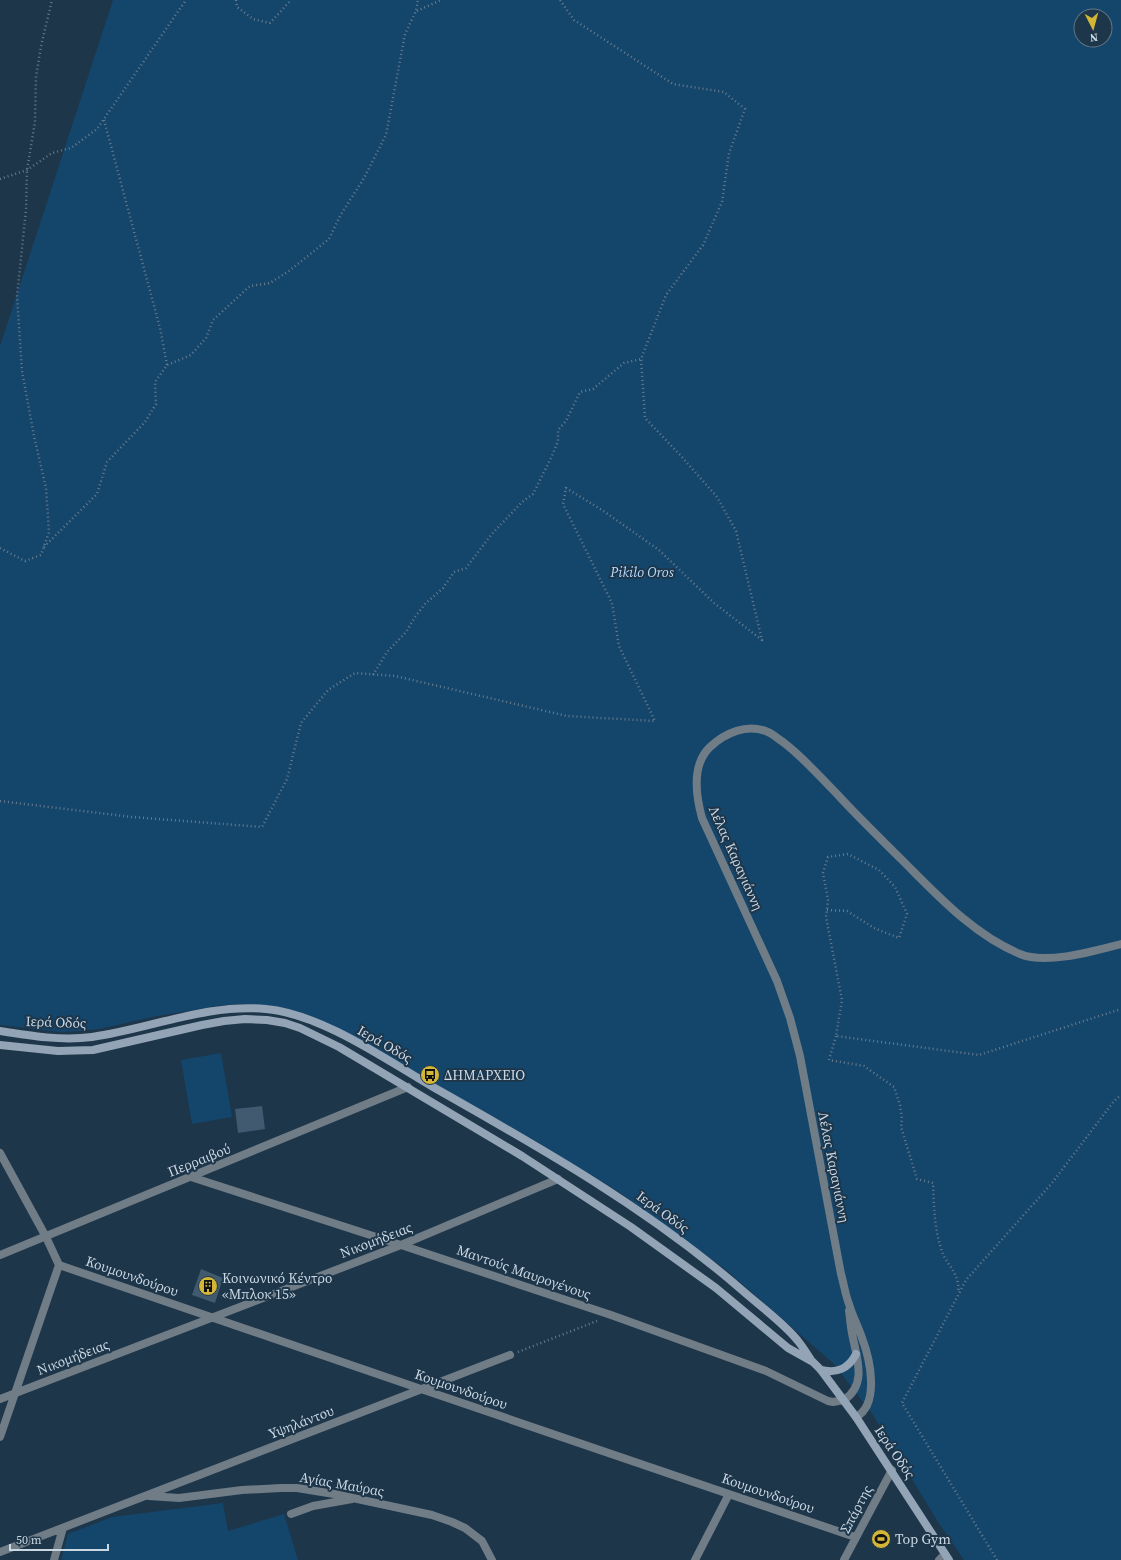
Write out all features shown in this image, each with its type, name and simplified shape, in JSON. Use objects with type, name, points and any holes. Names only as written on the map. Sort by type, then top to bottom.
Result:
[{"type":"main road","name":"Ιερά Οδός","points":[[0,1031],[57,1038],[92,1037],[223,1009],[266,1008],[302,1016],[378,1054],[521,1137],[620,1197],[724,1275],[798,1340],[813,1362],[821,1370],[856,1417],[892,1470],[947,1557]]},
{"type":"main road","name":"Ιερά Οδός","points":[[0,1046],[58,1051],[93,1050],[224,1020],[267,1020],[285,1023],[321,1037],[408,1087],[522,1156],[632,1227],[716,1288],[788,1348],[813,1362]]},
{"type":"main road","points":[[821,1370],[833,1372],[844,1369],[849,1365],[856,1354]]},
{"type":"street","name":"Λέλας Καραγιάννη","points":[[856,1417],[863,1414],[867,1408],[870,1398],[870,1371],[863,1340],[849,1304],[841,1274],[800,1056],[790,1018],[777,981],[702,818],[696,790],[697,774],[706,751],[716,741],[728,734],[743,729],[756,728],[769,732],[799,755],[943,901],[987,937],[1022,955],[1039,958],[1056,958],[1121,944]]},
{"type":"street","name":"Περραιβού","points":[[0,1255],[408,1087]]},
{"type":"street","points":[[0,1153],[59,1264],[0,1437]]},
{"type":"street","name":"Μαντούς Μαυρογένους","points":[[191,1177],[401,1245],[611,1316],[766,1371],[828,1401],[833,1402],[844,1400]]},
{"type":"street","name":"Νικομήδειας","points":[[0,1399],[401,1245],[558,1180]]},
{"type":"street","name":"Κουμουνδούρου","points":[[59,1264],[421,1390],[856,1537]]},
{"type":"street","name":"Λέλας Καραγιάννη","points":[[844,1400],[854,1392],[859,1374],[851,1327],[849,1304]]},
{"type":"street","name":"Υψηλάντου","points":[[0,1552],[510,1355]]},
{"type":"street","name":"Σπάρτης","points":[[844,1560],[892,1470]]},
{"type":"street","name":"Αγίας Μαύρας","points":[[144,1496],[179,1498],[242,1490],[297,1488],[432,1514],[465,1528],[482,1541],[492,1560]]},
{"type":"street","points":[[695,1560],[729,1494]]},
{"type":"street","points":[[291,1514],[313,1506],[356,1499]]},
{"type":"street","points":[[54,1560],[63,1528]]},
{"type":"street","points":[[939,1560],[947,1557]]},
{"type":"path","points":[[0,548],[25,561],[42,555],[49,532],[46,488],[34,436],[22,371],[17,296],[26,210],[27,170],[35,122],[36,77],[41,46],[52,0]]},
{"type":"path","points":[[0,179],[27,170],[52,153],[71,148],[97,129],[186,0]]},
{"type":"path","points":[[236,0],[237,7],[253,19],[270,23],[291,0]]},
{"type":"path","points":[[44,546],[97,494],[107,462],[145,422],[156,404],[155,382],[167,365],[191,355],[206,338],[213,320],[250,286],[270,283],[290,271],[329,239],[340,216],[364,178],[386,135],[405,34],[416,11],[418,0]]},
{"type":"path","points":[[416,11],[440,0]]},
{"type":"path","points":[[0,801],[132,817],[262,827],[287,779],[301,723],[328,690],[356,673],[395,676],[567,716],[655,720],[619,646],[612,603],[563,504],[566,488],[602,510],[659,550],[714,603],[762,640],[736,531],[717,497],[646,418],[641,359],[666,295],[703,245],[722,202],[729,153],[745,109],[724,92],[673,84],[574,20],[560,0]]},
{"type":"path","points":[[104,119],[160,328],[167,365]]},
{"type":"path","points":[[373,675],[387,652],[406,632],[425,604],[443,588],[454,572],[466,568],[491,535],[522,502],[533,494],[558,441],[558,430],[566,421],[580,392],[592,389],[624,363],[641,359]]},
{"type":"path","points":[[827,910],[847,912],[874,928],[899,938],[907,914],[895,887],[878,870],[848,854],[828,857],[823,873],[828,900],[826,917],[842,1000],[836,1036],[829,1060],[864,1066],[894,1087],[900,1105],[902,1120],[901,1127],[917,1179],[933,1183],[936,1228],[941,1250],[952,1268],[959,1285],[958,1296]]},
{"type":"path","points":[[836,1036],[979,1055],[1121,1009]]},
{"type":"path","points":[[997,1560],[902,1403],[966,1280],[1052,1183],[1114,1101],[1121,1095]]},
{"type":"path","points":[[510,1355],[611,1316]]},
{"type":"green space","name":"Pikilo Oros","points":[[113,0],[1121,0],[1121,1560],[964,1560],[938,1522],[873,1415],[834,1364],[725,1269],[622,1194],[532,1139],[329,1024],[288,1009],[245,1004],[224,1005],[157,1016],[99,1029],[80,1031],[60,1032],[0,1025],[0,346]]},
{"type":"green space","points":[[221,1053],[232,1117],[192,1124],[181,1060]]},
{"type":"green space","points":[[223,1503],[228,1531],[284,1514],[298,1560],[61,1560],[68,1534],[112,1517]]},
{"type":"building","points":[[262,1106],[265,1129],[238,1133],[235,1109]]},
{"type":"building","name":"Κοινωνικό Κέντρο «Μπλοκ 15»","points":[[201,1269],[223,1278],[215,1303],[192,1295]]},
{"type":"place","name":"ΔΗΜΑΡΧΕΙΟ","points":[[430,1075]]},
{"type":"place","name":"Κοινωνικό Κέντρο «Μπλοκ 15»","points":[[208,1286]]},
{"type":"place","name":"Top Gym","points":[[881,1539]]}]
